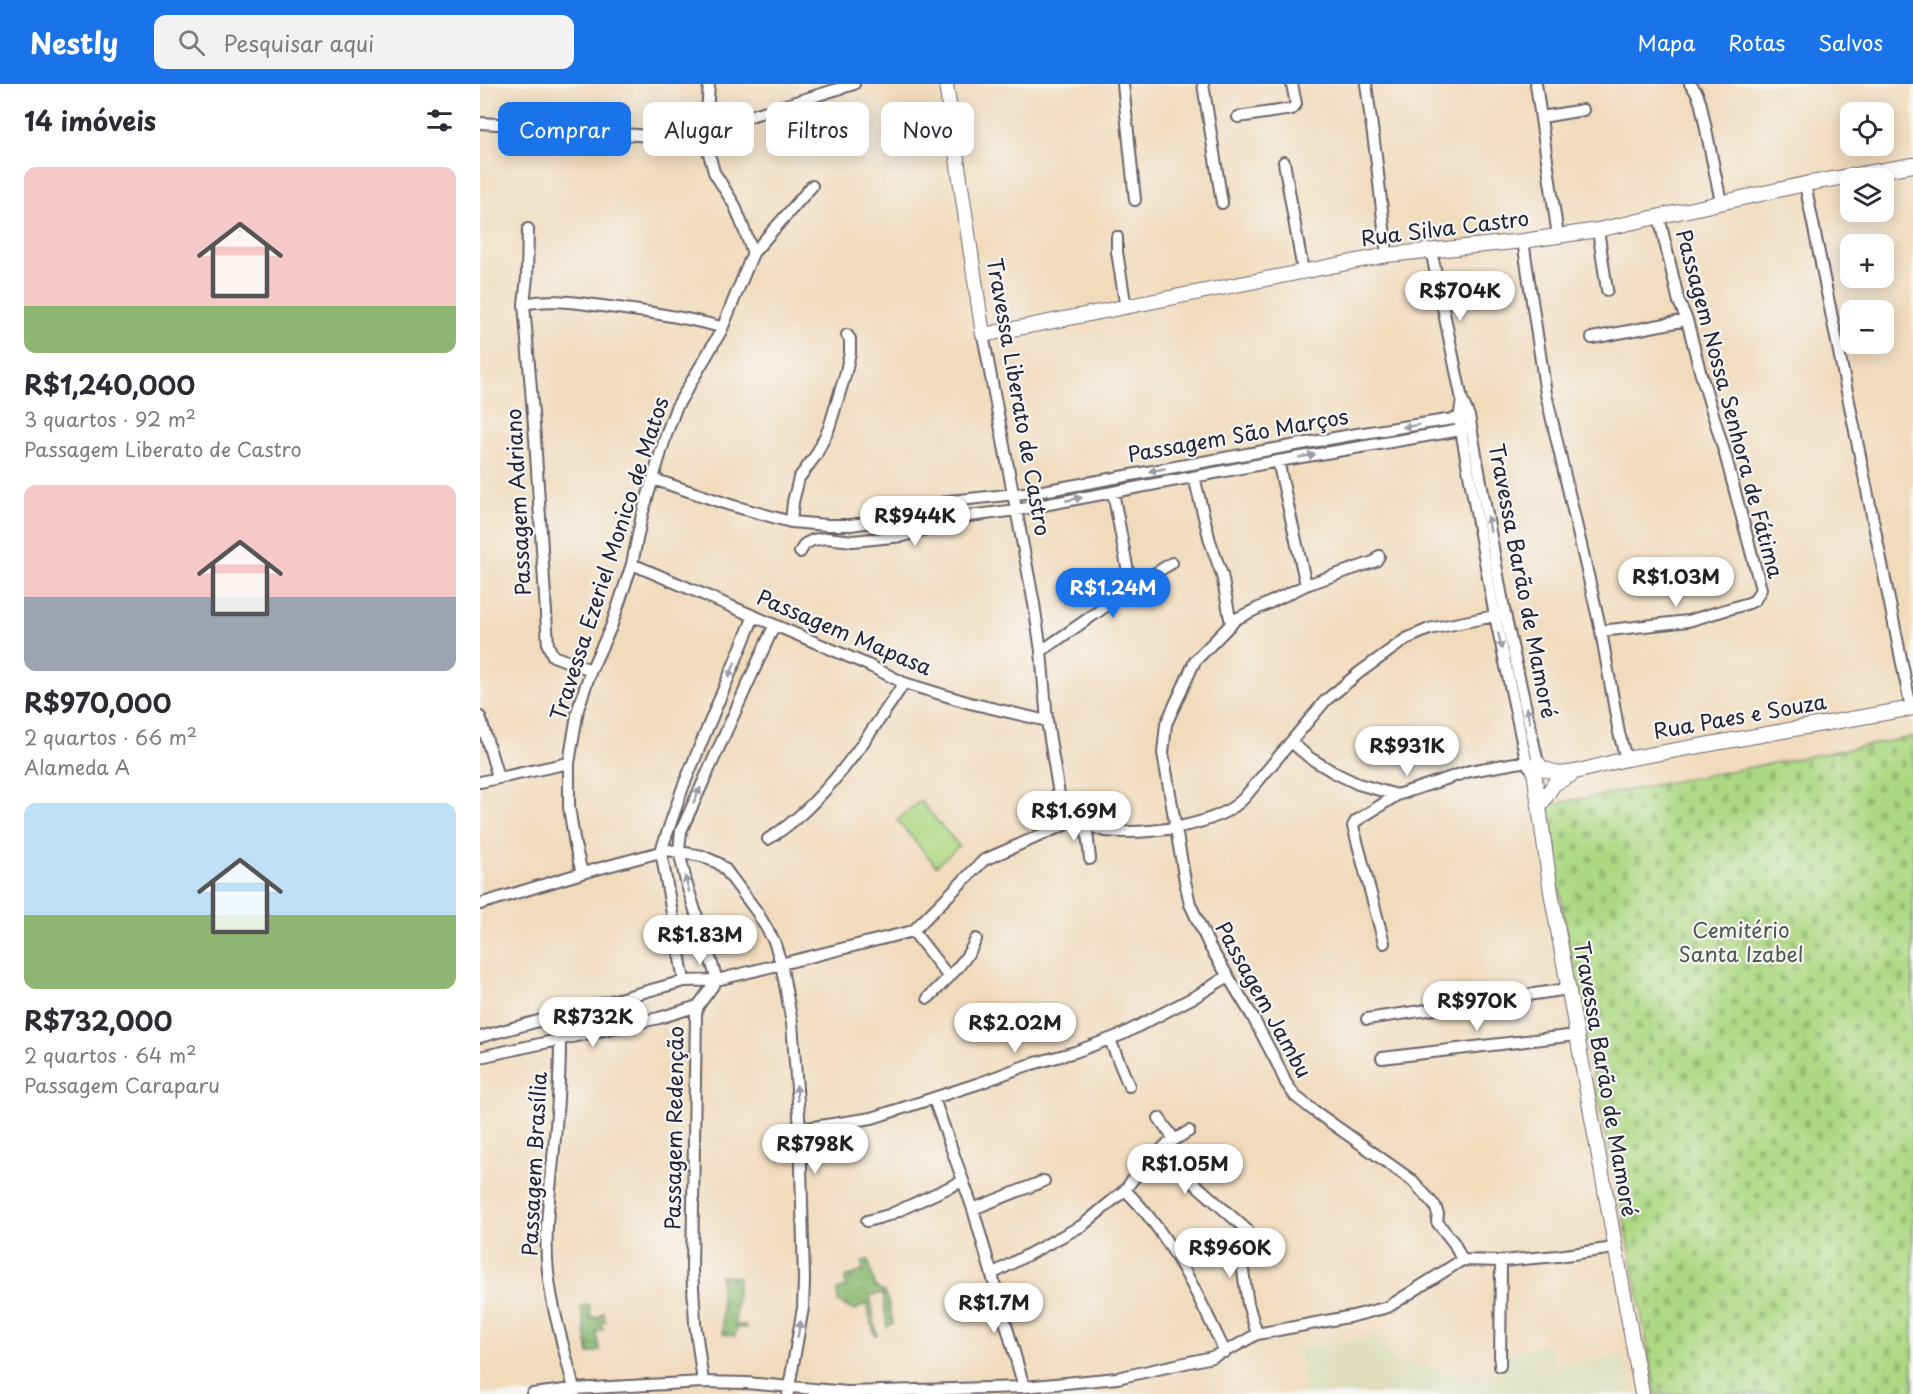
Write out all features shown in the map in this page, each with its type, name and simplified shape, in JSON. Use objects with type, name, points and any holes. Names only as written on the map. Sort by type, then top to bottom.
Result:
[{"type":"street","points":[[708,102],[709,84]]},
{"type":"street","points":[[754,114],[854,84]]},
{"type":"street","name":"Travessa Liberato de Castro","points":[[946,84],[983,335],[1017,510],[1041,651],[1047,721],[1064,825]]},
{"type":"street","points":[[1123,84],[1135,200]]},
{"type":"street","points":[[1203,84],[1222,203]]},
{"type":"street","points":[[1238,117],[1292,109],[1296,104],[1292,84]]},
{"type":"street","points":[[1366,84],[1387,255]]},
{"type":"street","points":[[1536,84],[1558,236]]},
{"type":"street","points":[[1689,84],[1697,93],[1701,105],[1721,202]]},
{"type":"street","points":[[1542,117],[1583,110]]},
{"type":"street","points":[[480,123],[543,127],[554,125],[643,135]]},
{"type":"street","points":[[710,156],[714,172],[735,206],[753,253]]},
{"type":"street","points":[[1284,162],[1303,271]]},
{"type":"street","name":"Rua Silva Castro","points":[[983,335],[1387,255],[1523,241],[1598,230],[1805,184],[1913,165]]},
{"type":"street","points":[[1805,184],[1912,708]]},
{"type":"street","name":"Travessa Ezeriel Monico de Matos","points":[[582,873],[569,807],[569,763],[578,709],[591,670],[611,627],[632,564],[642,515],[676,408],[722,330],[753,253],[812,186]]},
{"type":"street","name":"Passagem Nossa Senhora de Fátima","points":[[1601,632],[1688,621],[1755,600],[1761,589],[1761,582],[1700,371],[1688,320],[1679,302],[1659,217]]},
{"type":"street","name":"Passagem Adriano","points":[[528,228],[524,304],[548,645],[553,656],[591,670]]},
{"type":"street","points":[[1598,230],[1607,290]]},
{"type":"street","points":[[1117,237],[1117,252],[1126,308]]},
{"type":"street","points":[[1523,241],[1546,394],[1601,632],[1619,733],[1626,759]]},
{"type":"street","name":"Travessa Barão de Mamoré","points":[[1431,250],[1462,399],[1500,615],[1533,765],[1551,892],[1642,1394]]},
{"type":"street","points":[[524,304],[543,301],[624,309],[686,318],[722,330]]},
{"type":"street","points":[[1592,338],[1688,320]]},
{"type":"street","points":[[791,522],[793,502],[800,478],[816,455],[829,428],[850,352],[850,339],[847,335]]},
{"type":"street","name":"Passagem São Marços","points":[[653,479],[730,505],[791,522],[851,525],[898,518],[950,501],[1043,491],[1351,435],[1465,423]]},
{"type":"street","name":"Passagem São Marços","points":[[800,552],[805,544],[813,540],[826,538],[853,541],[903,536],[969,516],[1017,510],[1194,477],[1465,423]]},
{"type":"street","points":[[1278,461],[1306,585]]},
{"type":"street","points":[[1194,477],[1210,541],[1222,575],[1232,624]]},
{"type":"street","points":[[1113,492],[1131,588]]},
{"type":"street","name":"Passagem Jambu","points":[[1379,556],[1376,561],[1306,585],[1236,619],[1195,661],[1166,724],[1163,753],[1190,904],[1210,947],[1277,1063],[1286,1083],[1295,1096],[1340,1131],[1413,1181],[1435,1206],[1438,1214],[1437,1222],[1454,1243],[1462,1260]]},
{"type":"street","points":[[1041,651],[1131,588],[1172,563]]},
{"type":"street","name":"Passagem Mapasa","points":[[632,564],[868,665],[904,683],[970,703],[1047,721]]},
{"type":"street","points":[[480,1037],[684,981],[717,980],[913,931],[984,860],[1077,821],[1108,831],[1176,827],[1218,817],[1237,806],[1325,701],[1406,639],[1429,629],[1500,615]]},
{"type":"street","points":[[717,980],[693,905],[671,850],[721,739],[764,621]]},
{"type":"street","points":[[684,981],[671,850],[683,787],[764,621]]},
{"type":"street","points":[[768,839],[813,802],[831,783],[873,730],[904,683]]},
{"type":"street","name":"Rua Paes e Souza","points":[[1533,765],[1560,774],[1575,772],[1626,759],[1912,708]]},
{"type":"street","points":[[480,717],[498,777]]},
{"type":"street","points":[[1291,742],[1335,774],[1358,784],[1397,795]]},
{"type":"street","points":[[480,782],[569,763]]},
{"type":"street","points":[[1384,943],[1353,826],[1356,821],[1397,795],[1470,771],[1533,765]]},
{"type":"street","name":"Rua Paes e Souza","points":[[1540,806],[1554,784],[1575,772]]},
{"type":"street","points":[[1086,823],[1090,859]]},
{"type":"street","points":[[480,904],[582,873],[671,850],[710,859],[725,869],[767,927],[774,940],[781,963],[792,1023],[800,1129],[803,1308],[788,1390]]},
{"type":"street","points":[[913,931],[948,976]]},
{"type":"street","points":[[928,998],[969,953],[976,939]]},
{"type":"street","points":[[800,1129],[872,1118],[1110,1040],[1228,976]]},
{"type":"street","name":"Passagem Redenção","points":[[703,1382],[695,1323],[692,1269],[698,1006],[717,980]]},
{"type":"street","points":[[1367,1019],[1568,989]]},
{"type":"street","points":[[480,1057],[659,1018],[698,1006]]},
{"type":"street","points":[[1382,1058],[1576,1035]]},
{"type":"street","name":"Passagem Brasília","points":[[560,1040],[559,1100],[547,1220],[547,1258],[556,1326],[575,1391]]},
{"type":"street","points":[[1110,1040],[1129,1086]]},
{"type":"street","points":[[934,1099],[973,1209],[1024,1387]]},
{"type":"street","points":[[1159,1118],[1174,1139]]},
{"type":"street","points":[[992,1274],[1083,1225],[1125,1190],[1159,1152],[1174,1139],[1190,1131]]},
{"type":"street","points":[[1159,1152],[1247,1230],[1249,1240],[1239,1251],[1248,1304],[1257,1334]]},
{"type":"street","points":[[973,1209],[1044,1180]]},
{"type":"street","points":[[867,1221],[890,1215],[963,1181]]},
{"type":"street","points":[[1125,1190],[1155,1223],[1172,1249],[1202,1303],[1225,1352]]},
{"type":"street","points":[[532,1394],[703,1382],[788,1390],[847,1392],[1024,1387],[1117,1378],[1192,1362],[1225,1352],[1257,1334],[1353,1317],[1388,1307],[1462,1260],[1501,1261],[1614,1248]]},
{"type":"street","points":[[1500,1366],[1501,1261]]},
{"type":"shaded area","points":[[1380,1337],[1394,1363],[1421,1365],[1445,1374],[1503,1372],[1503,1353],[1550,1344],[1555,1366],[1624,1355],[1632,1394],[1305,1394],[1298,1348]]},
{"type":"green space","name":"Cemitério Santa Izabel","points":[[1913,737],[1913,1394],[1656,1394],[1628,1239],[1575,989],[1547,805]]},
{"type":"green space","points":[[920,801],[959,846],[936,866],[897,820]]},
{"type":"green space","points":[[868,1259],[875,1287],[886,1293],[893,1323],[887,1327],[883,1294],[870,1295],[877,1336],[875,1336],[866,1303],[854,1311],[838,1302],[837,1290],[846,1287],[845,1277],[863,1271],[862,1262]]},
{"type":"green space","points":[[720,1276],[738,1277],[735,1325],[745,1325],[746,1328],[737,1328],[735,1336],[723,1334]]},
{"type":"green space","points":[[589,1304],[591,1318],[599,1317],[603,1312],[606,1322],[601,1322],[603,1330],[596,1332],[600,1351],[589,1354],[581,1307]]}]
